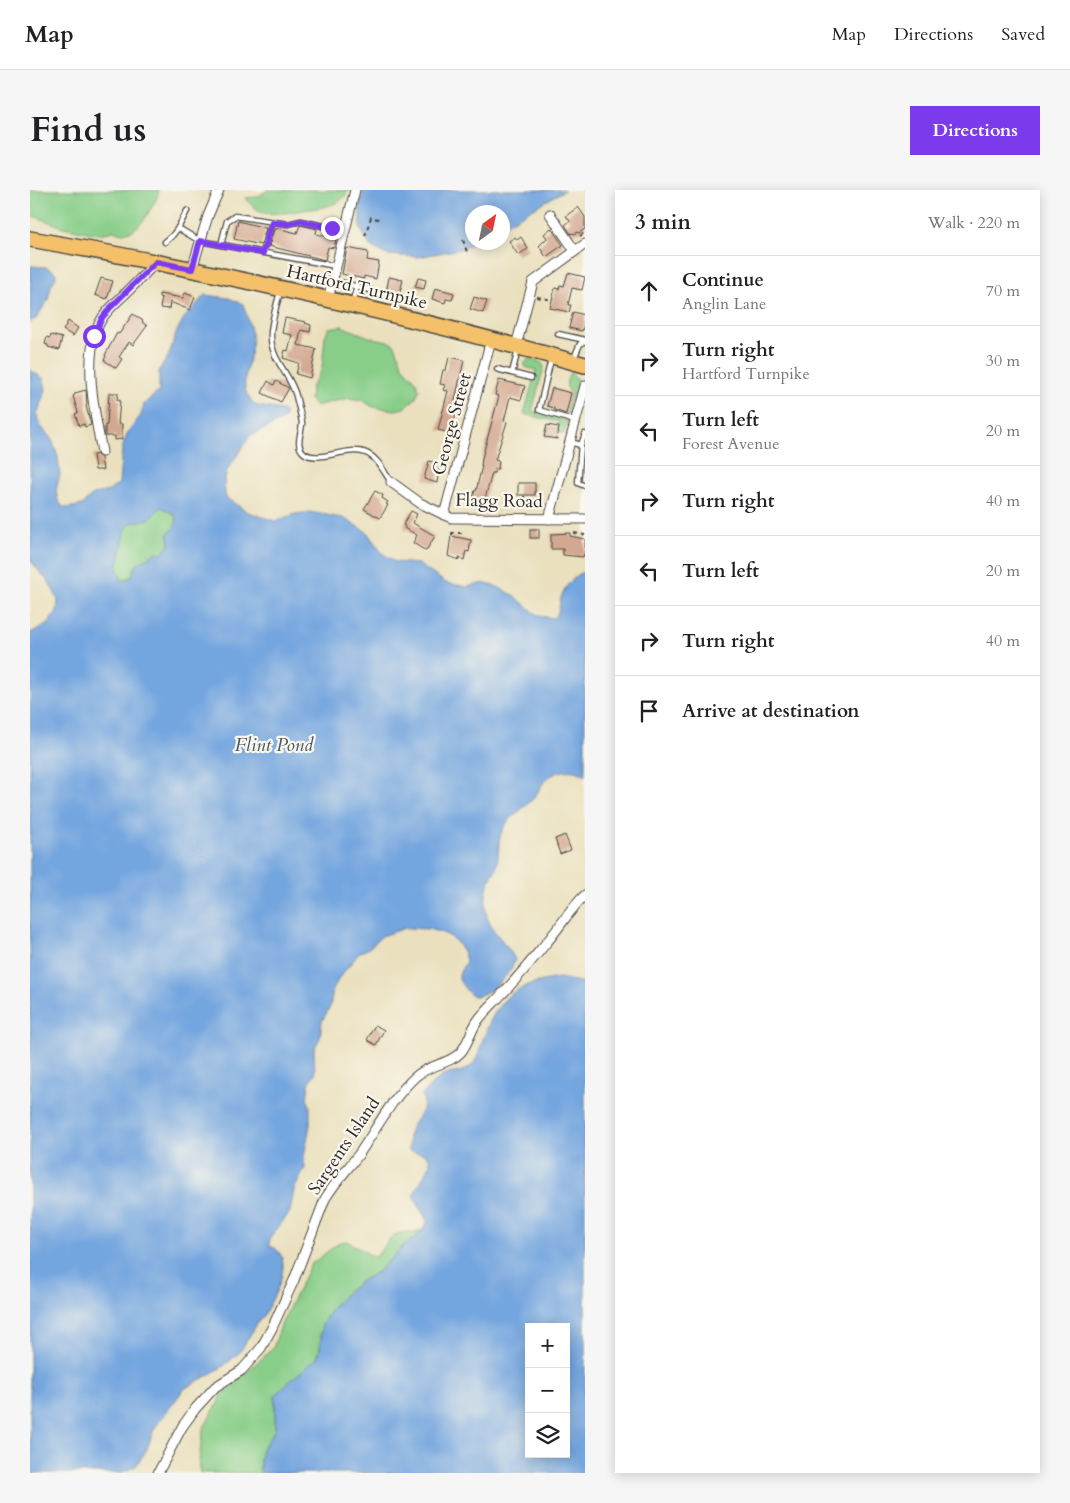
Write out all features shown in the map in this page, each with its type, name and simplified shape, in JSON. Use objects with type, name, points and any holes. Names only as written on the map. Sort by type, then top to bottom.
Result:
[{"type":"main road","name":"Hartford Turnpike","points":[[30,238],[192,269],[352,304],[579,363]]},
{"type":"street","points":[[192,269],[211,207],[219,190]]},
{"type":"street","points":[[328,299],[355,190]]},
{"type":"street","points":[[550,214],[575,251]]},
{"type":"street","points":[[518,346],[533,282],[585,244]]},
{"type":"street","points":[[102,452],[93,396],[91,346],[102,318],[156,262]]},
{"type":"street","name":"George Street","points":[[444,515],[491,340]]},
{"type":"street","points":[[548,518],[585,386]]},
{"type":"street","name":"Flagg Road","points":[[391,482],[420,503],[451,518],[585,519]]},
{"type":"street","name":"Sargents Island","points":[[158,1473],[182,1427],[195,1409],[215,1387],[242,1370],[260,1348],[272,1328],[294,1280],[325,1199],[361,1152],[394,1102],[422,1072],[459,1054],[465,1047],[478,1020],[516,979],[585,895]]},
{"type":"lane","points":[[165,242],[178,228],[187,211]]},
{"type":"lane","points":[[221,245],[227,221],[235,216],[288,224],[301,221],[332,228]]},
{"type":"lane","points":[[263,253],[272,222]]},
{"type":"lane","points":[[178,228],[200,241],[336,266]]},
{"type":"lane","points":[[343,283],[370,290]]},
{"type":"lane","points":[[352,304],[357,287]]},
{"type":"lane","points":[[281,288],[270,336],[273,350],[294,387],[301,414],[302,425],[299,444],[303,452],[312,457],[343,451],[367,453],[376,460],[391,482]]},
{"type":"lane","points":[[558,334],[585,341]]},
{"type":"lane","points":[[579,363],[580,344],[585,341]]},
{"type":"lane","points":[[512,373],[518,346]]},
{"type":"lane","points":[[552,356],[540,410],[576,421]]},
{"type":"lane","points":[[497,369],[531,378]]},
{"type":"lane","points":[[585,434],[581,445],[578,483],[585,486]]},
{"type":"lane","points":[[570,442],[581,445]]},
{"type":"path","points":[[365,236],[371,217],[381,220]]},
{"type":"path","points":[[463,240],[468,255]]},
{"type":"path","points":[[534,298],[536,296],[552,300]]},
{"type":"path","points":[[524,496],[524,518]]},
{"type":"path","points":[[452,535],[464,533]]},
{"type":"path","points":[[574,534],[585,535]]},
{"type":"green space","points":[[30,190],[159,190],[157,198],[144,220],[134,230],[123,233],[114,231],[99,234],[63,227],[30,215]]},
{"type":"green space","points":[[268,190],[349,190],[342,199],[328,206],[280,213],[258,210],[246,198],[257,197]]},
{"type":"green space","points":[[341,326],[395,345],[403,366],[416,381],[419,390],[416,398],[404,408],[395,410],[373,407],[362,400],[349,398],[315,406],[310,400],[311,388],[322,369],[325,336],[329,328]]},
{"type":"green space","points":[[528,359],[541,362],[544,367],[532,411],[568,421],[564,434],[558,432],[559,422],[524,414],[536,370],[525,367],[525,362]]},
{"type":"green space","points":[[570,372],[578,383],[571,411],[569,414],[566,414],[571,393],[567,386]]},
{"type":"green space","points":[[161,507],[174,514],[177,520],[167,548],[149,565],[122,581],[117,568],[126,528],[131,523],[149,519]]},
{"type":"green space","points":[[421,1231],[416,1238],[404,1245],[379,1271],[361,1281],[331,1309],[322,1325],[320,1350],[317,1358],[275,1396],[275,1430],[262,1449],[260,1473],[201,1473],[199,1462],[203,1429],[223,1394],[273,1348],[282,1323],[310,1265],[340,1242],[347,1241],[374,1257],[377,1256],[394,1235],[404,1232]]},
{"type":"water","points":[[364,190],[565,190],[510,222],[510,205],[465,205],[465,248],[419,257],[387,255],[370,246],[360,227],[360,204]]},
{"type":"water","points":[[30,266],[46,267],[55,272],[56,277],[51,286],[48,300],[36,319],[32,320],[30,324]]},
{"type":"water","name":"Flint Pond","points":[[205,295],[229,298],[243,304],[252,337],[245,389],[250,399],[257,406],[282,410],[286,413],[283,420],[250,436],[227,471],[224,484],[226,498],[248,512],[275,521],[295,514],[310,512],[343,518],[367,532],[382,553],[395,562],[418,564],[446,583],[467,587],[483,583],[498,587],[513,595],[539,616],[554,618],[558,612],[561,596],[566,587],[576,576],[585,571],[585,776],[575,771],[563,771],[552,775],[544,782],[534,798],[513,817],[502,831],[496,869],[487,890],[486,912],[490,925],[515,960],[505,977],[493,988],[481,995],[471,995],[459,979],[460,972],[466,961],[464,953],[451,937],[428,929],[405,928],[382,936],[368,949],[360,952],[339,978],[333,990],[330,1007],[322,1021],[320,1038],[314,1049],[315,1074],[310,1080],[307,1098],[310,1106],[310,1125],[304,1156],[305,1168],[294,1190],[290,1212],[270,1238],[269,1245],[278,1251],[282,1259],[282,1276],[263,1317],[240,1352],[224,1366],[184,1389],[154,1429],[147,1449],[136,1466],[121,1473],[30,1473],[30,633],[48,624],[57,611],[58,600],[50,584],[30,560],[30,370],[44,379],[46,390],[37,414],[40,425],[52,440],[58,457],[60,475],[56,490],[58,500],[63,507],[68,508],[82,505],[94,494],[109,491],[119,483],[122,449],[127,434],[141,415],[144,404],[159,391],[159,370],[168,357],[177,331],[184,318]],"holes":[[[161,507],[174,514],[177,520],[174,529],[168,533],[170,543],[163,553],[157,552],[135,566],[132,577],[122,581],[117,568],[126,528],[131,523],[149,519]]]},
{"type":"water","points":[[559,978],[585,983],[585,1473],[260,1473],[262,1449],[275,1430],[275,1396],[317,1358],[320,1350],[322,1325],[331,1309],[361,1281],[379,1271],[404,1245],[416,1238],[426,1225],[427,1221],[413,1195],[429,1167],[430,1160],[426,1154],[409,1151],[409,1132],[422,1109],[422,1096],[432,1084],[442,1077],[464,1070],[473,1064],[489,1024],[502,1002],[519,989],[530,984]]},
{"type":"building","points":[[578,207],[585,217],[585,229],[579,233],[571,234],[565,225],[570,221],[566,216]]},
{"type":"building","points":[[238,221],[266,228],[261,245],[234,239]]},
{"type":"building","points":[[300,225],[317,229],[316,234],[336,239],[334,248],[328,247],[325,260],[269,246],[276,228],[297,233]]},
{"type":"building","points":[[551,228],[563,245],[546,257],[539,246],[547,238],[544,234]]},
{"type":"building","points":[[515,237],[517,240],[521,237],[528,249],[518,255],[510,240]]},
{"type":"building","points":[[347,248],[368,252],[367,260],[379,262],[376,279],[364,276],[364,279],[342,274]]},
{"type":"building","points":[[568,273],[585,277],[582,290],[572,288],[568,305],[571,305],[569,312],[550,308],[555,288],[559,289],[560,285],[564,286]]},
{"type":"building","points":[[389,277],[403,280],[400,292],[397,291],[396,295],[386,293]]},
{"type":"building","points":[[101,278],[113,281],[107,299],[95,295]]},
{"type":"building","points":[[418,278],[426,280],[424,289],[415,287]]},
{"type":"building","points":[[435,288],[454,293],[452,300],[446,299],[445,303],[432,299]]},
{"type":"building","points":[[185,293],[195,297],[190,310],[170,302],[169,309],[160,308],[162,298],[159,297],[159,294],[183,298]]},
{"type":"building","points":[[474,297],[487,301],[483,313],[470,309]]},
{"type":"building","points":[[573,312],[585,315],[582,331],[569,328]]},
{"type":"building","points":[[133,314],[147,326],[133,345],[129,342],[119,357],[122,359],[116,368],[104,360],[105,355],[117,333],[119,334]]},
{"type":"building","points":[[285,318],[306,322],[311,325],[310,332],[301,330],[298,345],[316,349],[310,378],[296,374],[299,363],[283,358],[285,350],[288,351],[292,335],[282,333]]},
{"type":"building","points":[[68,321],[78,328],[73,336],[63,330]]},
{"type":"building","points":[[51,335],[62,338],[59,350],[48,347],[45,344],[47,337],[50,338]]},
{"type":"building","points":[[449,357],[464,360],[454,405],[458,406],[451,433],[438,430],[448,391],[443,390],[445,385],[440,384],[443,370],[446,370]]},
{"type":"building","points":[[499,380],[525,386],[521,400],[510,397],[504,421],[507,422],[495,460],[499,461],[498,469],[495,469],[494,473],[492,473],[483,506],[472,503],[499,396],[495,395]]},
{"type":"building","points":[[268,381],[274,385],[276,381],[289,388],[281,402],[262,393]]},
{"type":"building","points":[[552,388],[571,393],[566,414],[547,406]]},
{"type":"building","points":[[86,390],[86,406],[91,425],[85,427],[84,424],[79,426],[75,414],[78,413],[73,396],[75,393]]},
{"type":"building","points":[[109,393],[118,393],[117,400],[120,400],[118,424],[122,424],[122,439],[115,440],[115,436],[105,436]]},
{"type":"building","points":[[547,425],[559,427],[557,439],[544,437]]},
{"type":"building","points":[[96,454],[101,458],[103,470],[95,470],[93,455]]},
{"type":"building","points":[[429,461],[440,464],[437,483],[424,479]]},
{"type":"building","points":[[518,483],[535,483],[535,495],[518,495]]},
{"type":"building","points":[[375,491],[383,495],[382,498],[388,502],[380,518],[364,509]]},
{"type":"building","points":[[411,511],[417,514],[413,523],[435,536],[426,551],[413,543],[417,535],[404,528],[405,526],[403,525]]},
{"type":"building","points":[[530,529],[539,529],[539,538],[530,538]]},
{"type":"building","points":[[570,533],[570,536],[585,539],[583,557],[563,555],[563,549],[551,549],[551,534]]},
{"type":"building","points":[[451,536],[471,540],[469,552],[466,551],[464,560],[448,556]]},
{"type":"building","points":[[565,835],[571,850],[560,854],[555,839]]},
{"type":"building","points":[[375,1025],[384,1030],[376,1045],[367,1040]]},
{"type":"route","points":[[94,336],[102,318],[110,308],[156,262],[192,269],[200,241],[263,253],[272,222],[288,224],[301,221],[332,228]]}]
